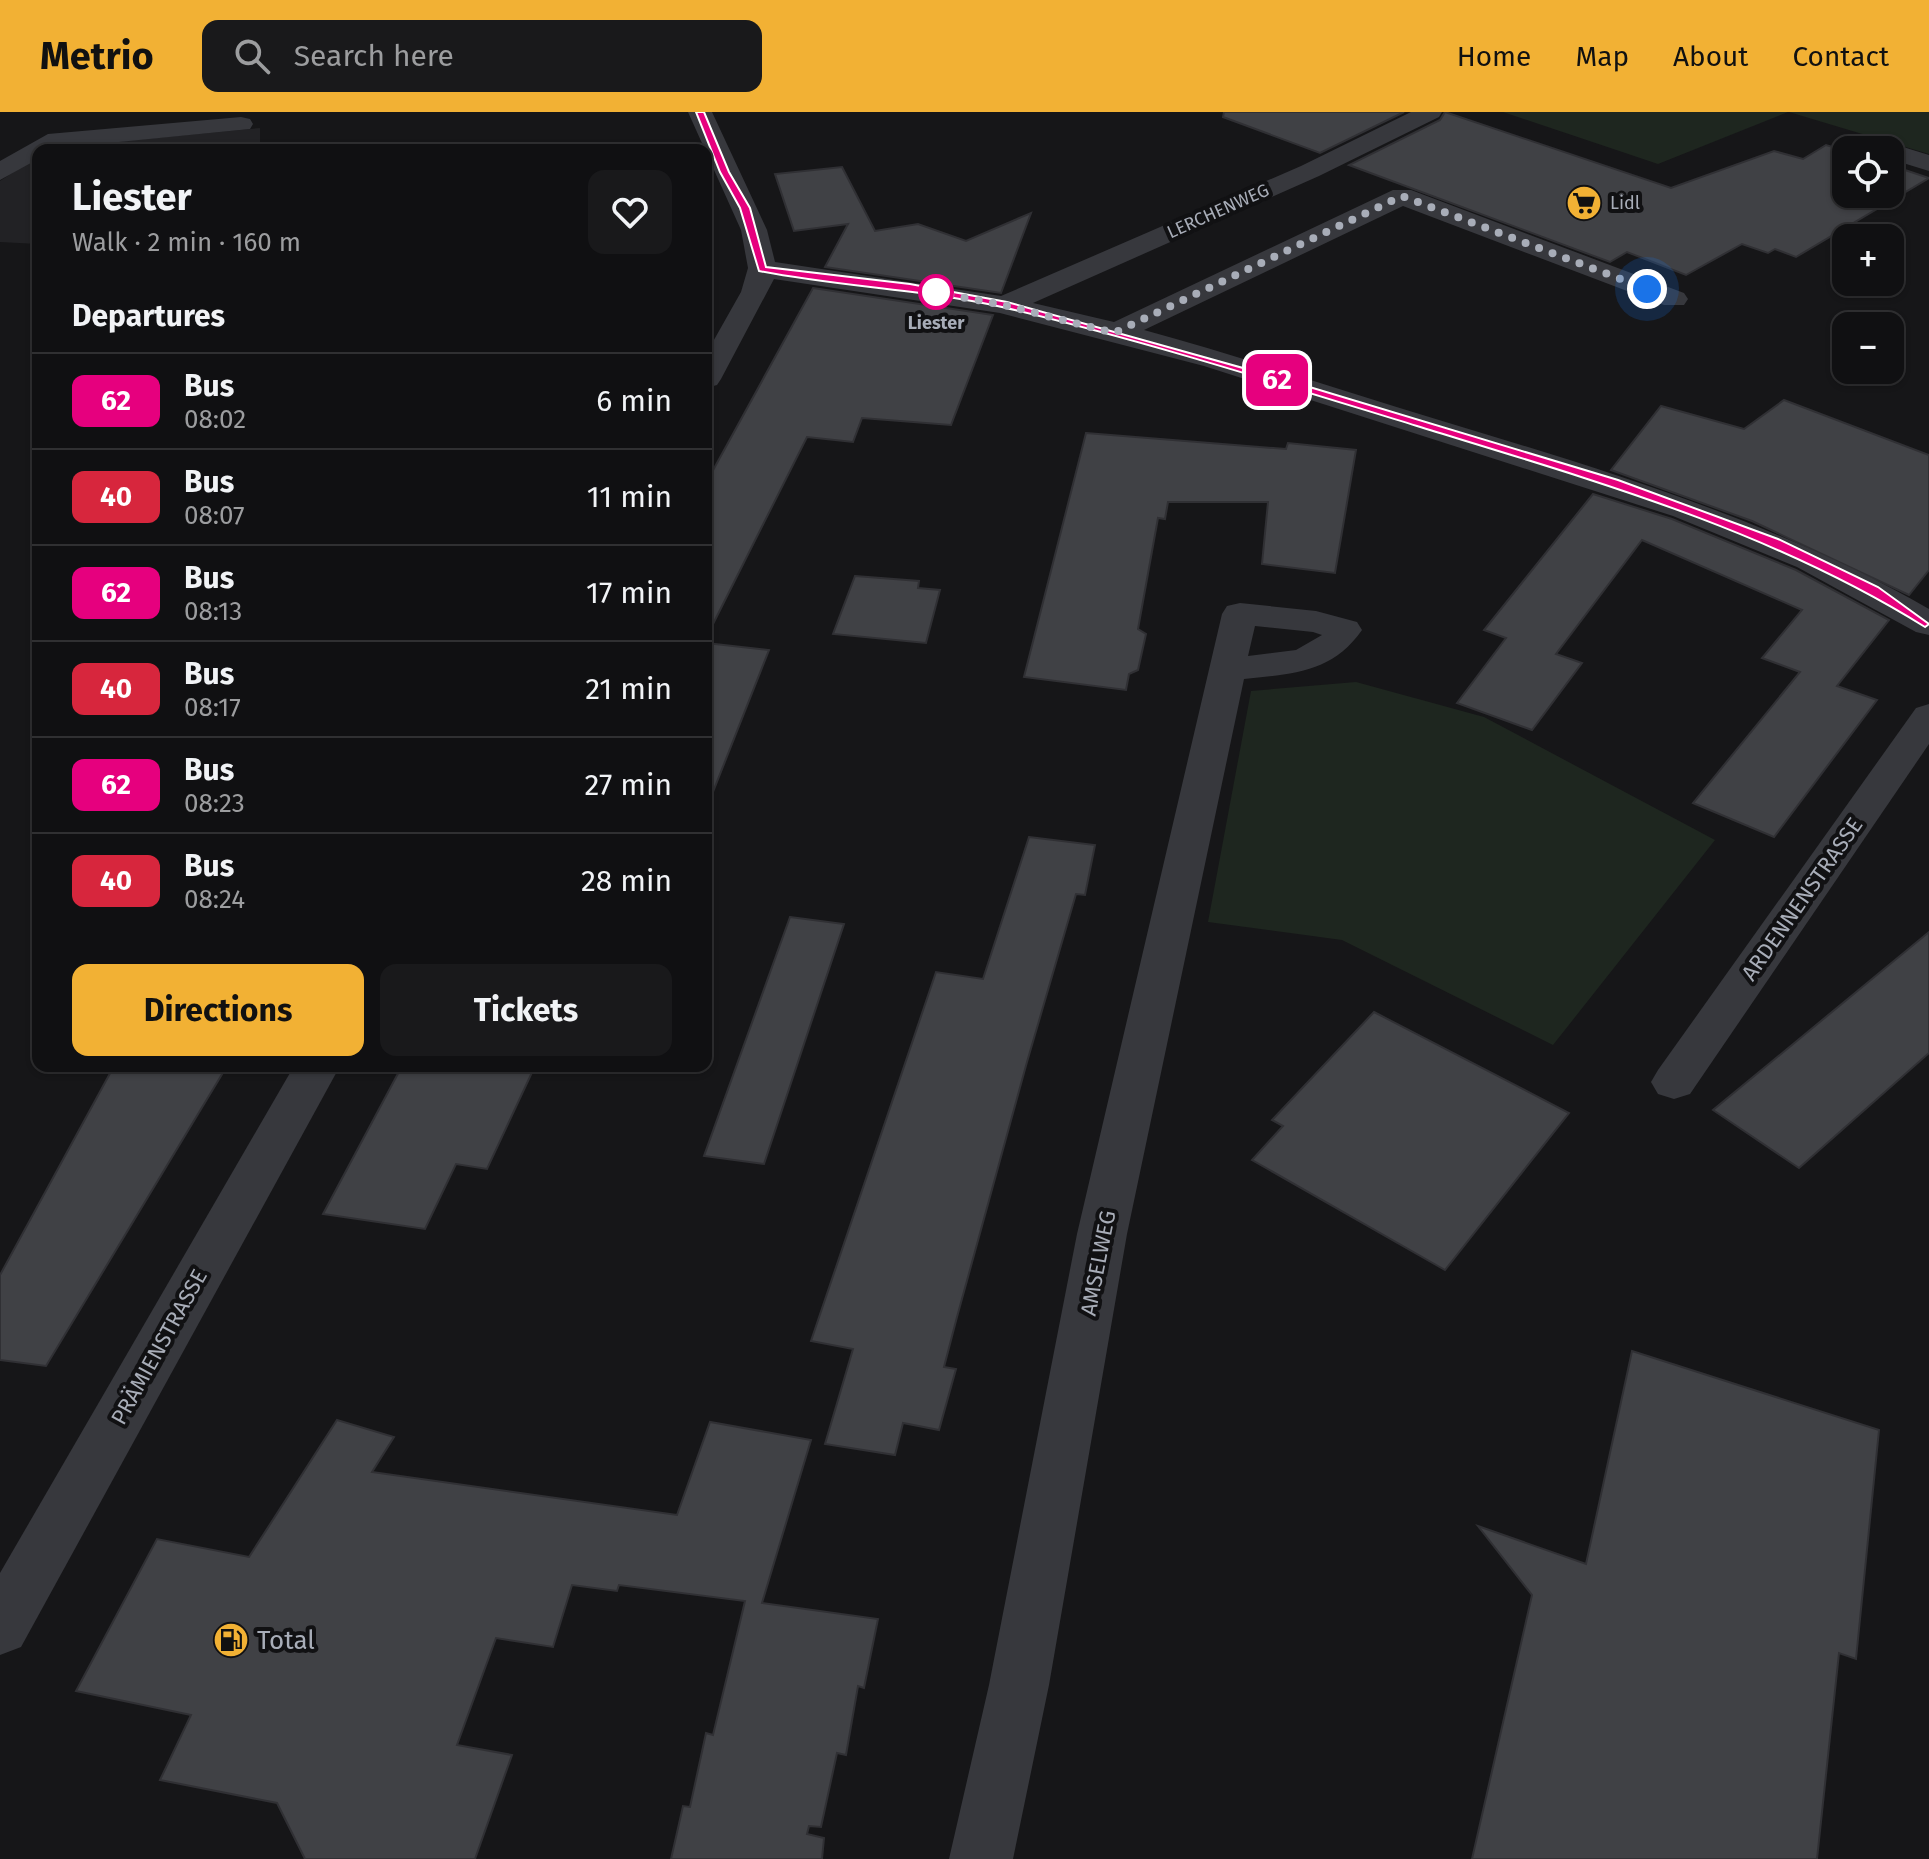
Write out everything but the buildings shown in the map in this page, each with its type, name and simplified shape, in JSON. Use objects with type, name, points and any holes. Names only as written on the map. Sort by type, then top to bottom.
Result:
[{"type":"street","points":[[95,112],[102,119],[126,122],[237,118]]},
{"type":"street","points":[[700,112],[725,172],[745,208],[762,269],[742,317],[712,369]]},
{"type":"street","name":"LERCHENWEG","points":[[1004,305],[1310,171],[1430,112]]},
{"type":"street","points":[[44,144],[237,118]]},
{"type":"street","points":[[0,172],[32,152]]},
{"type":"street","points":[[1904,155],[1929,163]]},
{"type":"street","points":[[1114,333],[1402,196],[1674,299]]},
{"type":"street","points":[[762,269],[910,287],[1004,305],[1114,333],[1629,488],[1774,541],[1874,590],[1929,624]]},
{"type":"street","name":"AMSELWEG","points":[[981,1859],[1019,1685],[1102,1234],[1227,670]]},
{"type":"street","name":"ARDENNENSTRASSE","points":[[1674,1082],[1929,716]]},
{"type":"street","name":"PRÄMIENSTRASSE","points":[[0,1628],[314,1072]]},
{"type":"shaded area","points":[[1503,112],[1788,112],[1658,164]]},
{"type":"shaded area","points":[[1789,112],[1929,112],[1929,154],[1904,146],[1904,136],[1869,136]]},
{"type":"shaded area","points":[[260,128],[260,144],[91,144]]},
{"type":"shaded area","points":[[32,160],[32,244],[0,242],[0,181]]},
{"type":"shaded area","points":[[1356,682],[1484,717],[1715,840],[1553,1045],[1342,940],[1208,922],[1251,691]]},
{"type":"bus line","name":"62","points":[[700,112],[725,172],[745,208],[762,269],[910,287],[1004,305],[1114,333],[1289,384],[1614,483],[1774,541],[1874,590],[1929,624]]},
{"type":"place","name":"Lidl","points":[[1584,203]]},
{"type":"place","name":"Liester","points":[[936,292]]},
{"type":"place","name":"Total","points":[[231,1640]]},
{"type":"route","points":[[936,292],[929,291],[1004,305],[1114,333],[1402,196],[1647,289]]}]
